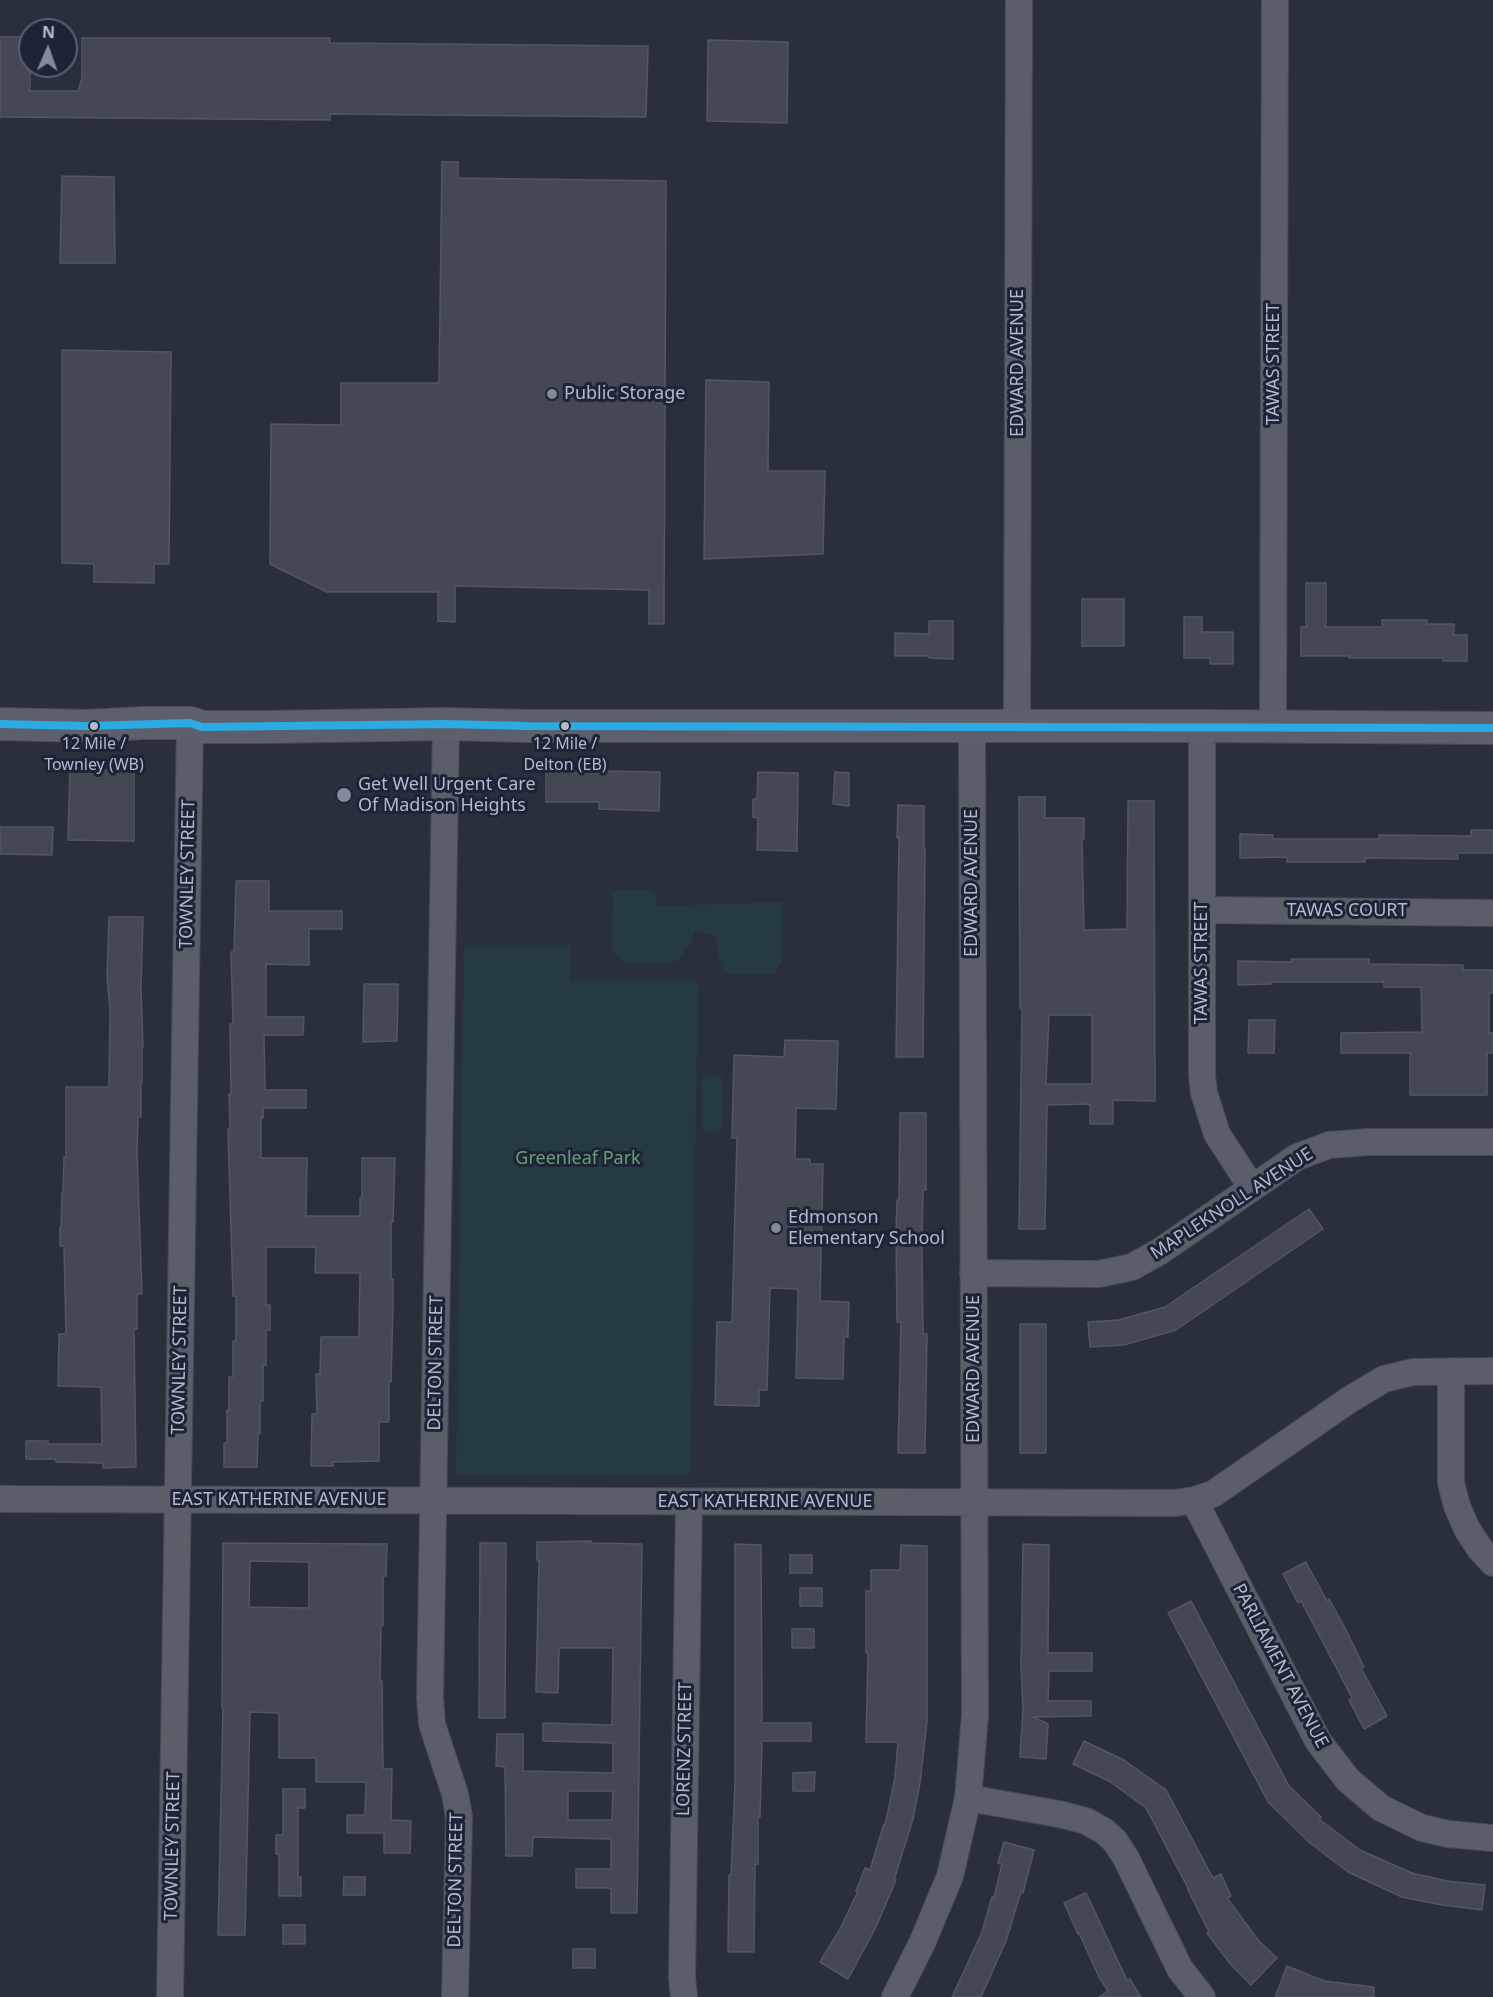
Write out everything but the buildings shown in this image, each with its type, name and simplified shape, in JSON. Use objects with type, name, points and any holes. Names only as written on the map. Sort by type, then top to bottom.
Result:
[{"type":"main road","points":[[0,724],[86,726],[190,723],[202,727],[446,724],[1493,728]]},
{"type":"street","name":"EDWARD AVENUE","points":[[1017,726],[1019,0]]},
{"type":"street","name":"TAWAS STREET","points":[[1273,727],[1275,0]]},
{"type":"street","name":"TOWNLEY STREET","points":[[170,1997],[190,723]]},
{"type":"street","name":"DELTON STREET","points":[[446,724],[430,1711],[455,1794],[459,1817],[455,1997]]},
{"type":"street","name":"TAWAS STREET","points":[[1202,726],[1202,1075],[1204,1093],[1217,1134],[1252,1188]]},
{"type":"street","name":"EDWARD AVENUE","points":[[895,1997],[923,1941],[950,1876],[968,1798],[975,1715],[972,727]]},
{"type":"street","name":"TAWAS COURT","points":[[1202,910],[1493,913]]},
{"type":"street","name":"MAPLEKNOLL AVENUE","points":[[973,1273],[1099,1274],[1125,1269],[1159,1252],[1297,1157],[1329,1145],[1369,1142],[1493,1142]]},
{"type":"street","points":[[1450,1371],[1451,1483],[1457,1506],[1467,1529],[1480,1549],[1493,1563]]},
{"type":"street","name":"EAST KATHERINE AVENUE","points":[[0,1499],[1175,1503],[1213,1494],[1372,1385],[1395,1375],[1413,1372],[1493,1371]]},
{"type":"street","name":"PARLIAMENT AVENUE","points":[[1194,1500],[1318,1741],[1348,1780],[1381,1808],[1422,1828],[1448,1834],[1493,1838]]},
{"type":"street","name":"LORENZ STREET","points":[[684,1997],[682,1977],[689,1502]]},
{"type":"street","points":[[968,1798],[1059,1814],[1086,1821],[1104,1831],[1115,1841],[1126,1858],[1180,1970],[1202,1997]]},
{"type":"green space","points":[[650,890],[656,896],[657,906],[783,902],[782,961],[774,974],[727,973],[720,964],[716,936],[695,931],[689,945],[677,962],[624,963],[612,951],[613,891]]},
{"type":"green space","name":"Greenleaf Park","points":[[464,945],[570,945],[570,981],[698,981],[690,1475],[456,1474]]},
{"type":"green space","points":[[722,1076],[722,1131],[703,1132],[702,1077]]},
{"type":"transit line","points":[[0,724],[86,726],[190,723],[202,727],[446,724],[1493,728]]},
{"type":"place","name":"Public Storage","points":[[552,394]]},
{"type":"place","name":"12 Mile / Townley (WB)","points":[[94,726]]},
{"type":"place","name":"12 Mile / Delton (EB)","points":[[565,726]]},
{"type":"place","name":"Get Well Urgent Care Of Madison Heights","points":[[344,795]]},
{"type":"place","name":"Edmonson Elementary School","points":[[776,1228]]}]
